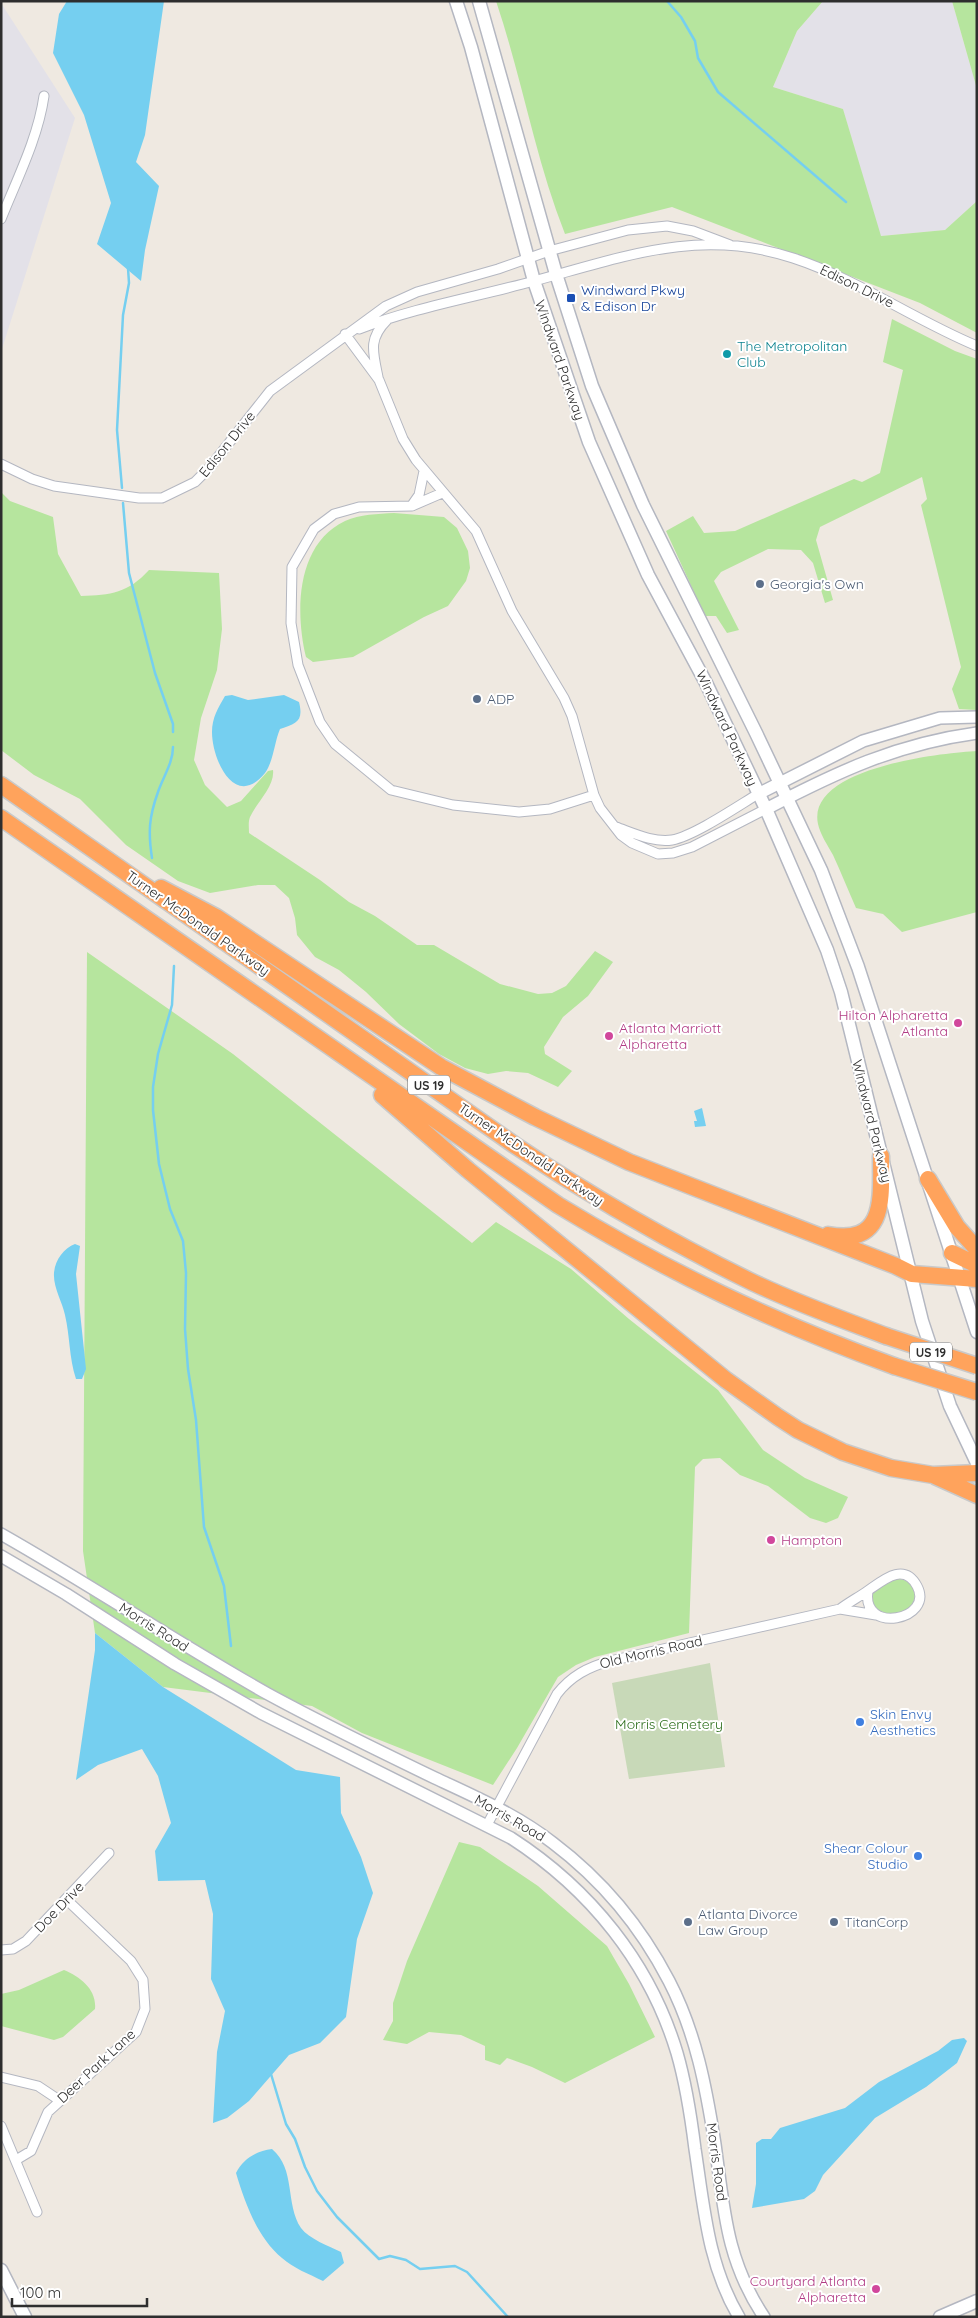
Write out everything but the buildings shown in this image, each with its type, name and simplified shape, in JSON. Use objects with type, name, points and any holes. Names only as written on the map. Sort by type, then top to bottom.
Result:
[{"type":"highway","name":"Turner McDonald Parkway","points":[[1,785],[516,1146],[594,1197],[672,1242],[754,1283],[886,1336],[977,1366]]},
{"type":"highway","name":"Turner McDonald Parkway","points":[[1,818],[506,1171],[611,1237],[740,1304],[826,1341],[894,1366],[977,1392]]},
{"type":"highway","points":[[101,854],[216,917],[411,1048],[469,1083],[535,1117],[630,1162],[912,1274],[977,1279]]},
{"type":"highway","points":[[318,1040],[468,1170],[759,1404],[798,1430],[843,1452],[891,1468],[933,1475],[977,1473]]},
{"type":"highway","points":[[809,1232],[839,1237],[854,1235],[868,1229],[876,1219],[881,1202],[881,1156]]},
{"type":"highway","points":[[928,1180],[957,1227],[977,1249]]},
{"type":"highway","points":[[952,1253],[977,1265]]},
{"type":"highway","points":[[933,1475],[977,1495]]},
{"type":"main road","name":"Windward Parkway","points":[[456,1],[471,47],[534,281],[589,442],[648,574],[706,683],[766,809],[827,950],[840,992],[912,1274],[922,1321],[944,1391],[977,1463]]},
{"type":"main road","name":"Windward Parkway","points":[[479,1],[549,251],[579,350],[611,434],[643,505],[821,870],[858,967],[977,1332]]},
{"type":"main road","points":[[1,2270],[25,2317]]},
{"type":"main road","points":[[940,2317],[977,2301]]},
{"type":"street","points":[[1,219],[36,131],[41,116],[44,96]]},
{"type":"street","name":"Edison Drive","points":[[1,464],[32,479],[54,486],[139,498],[162,498],[195,482],[210,467],[270,391],[345,334],[386,306],[417,292],[498,270],[549,251],[628,230],[666,226],[693,231],[730,245],[791,257],[825,269],[977,346]]},
{"type":"street","name":"Edison Drive","points":[[345,334],[389,317],[534,281],[633,253],[669,246],[730,245]]},
{"type":"street","points":[[379,380],[373,340],[378,329],[389,317]]},
{"type":"street","points":[[345,334],[379,380],[404,439],[424,471],[476,531],[512,611],[564,698],[572,716],[594,795],[600,808],[632,842],[658,854],[673,853],[692,847],[836,773],[882,754],[939,739],[977,733]]},
{"type":"street","points":[[412,506],[419,495],[424,471]]},
{"type":"street","points":[[442,493],[412,506],[359,507],[334,514],[314,530],[292,566],[291,623],[295,648],[300,671],[320,722],[334,744],[391,790],[453,805],[519,812],[550,810],[594,795]]},
{"type":"street","points":[[616,827],[647,837],[672,840],[686,835],[779,782],[863,741],[940,718],[977,717]]},
{"type":"street","name":"Morris Road","points":[[1,1534],[64,1570],[195,1652],[263,1691],[336,1730],[496,1807],[554,1843],[597,1881],[633,1923],[668,1979],[690,2030],[702,2071],[731,2246],[746,2287],[764,2317]]},
{"type":"street","name":"Morris Road","points":[[1,1556],[66,1594],[174,1664],[261,1713],[487,1825],[536,1855],[574,1886],[618,1936],[651,1988],[670,2033],[683,2076],[707,2230],[714,2262],[726,2293],[739,2317]]},
{"type":"street","name":"Old Morris Road","points":[[487,1825],[557,1694],[570,1680],[585,1670],[610,1661],[840,1609],[886,1577],[901,1574],[913,1581],[920,1593],[918,1605],[906,1616],[890,1618],[840,1609]]},
{"type":"street","points":[[868,1591],[869,1606],[876,1615]]},
{"type":"street","name":"Doe Drive","points":[[1,1950],[13,1949],[26,1941],[67,1900],[109,1853]]},
{"type":"street","name":"Deer Park Lane","points":[[16,2160],[31,2151],[48,2112],[59,2100],[136,2032],[145,2009],[144,1980],[132,1960],[67,1900]]},
{"type":"street","points":[[1,2077],[38,2086],[59,2100]]},
{"type":"street","points":[[1,2126],[37,2212]]},
{"type":"shaded area","points":[[823,1],[952,1],[977,89],[977,201],[945,230],[880,236],[843,109],[773,87],[797,31]]},
{"type":"shaded area","points":[[1,3],[75,118],[1,352]]},
{"type":"green space","points":[[496,1],[823,1],[797,31],[773,87],[843,109],[881,236],[945,230],[977,201],[977,333],[920,303],[672,207],[565,234],[545,176],[514,59]]},
{"type":"green space","points":[[952,1],[977,1],[977,89]]},
{"type":"green space","points":[[892,319],[955,351],[977,359],[977,710],[959,709],[952,689],[961,667],[921,505],[927,499],[922,477],[820,527],[816,540],[833,600],[825,603],[813,563],[801,550],[768,549],[721,572],[714,581],[739,630],[727,633],[716,616],[705,616],[666,531],[693,516],[704,533],[735,531],[854,479],[862,482],[880,473],[903,370],[883,362]]},
{"type":"green space","points":[[1,492],[10,501],[53,517],[58,554],[81,596],[101,595],[126,588],[134,584],[149,570],[219,573],[222,629],[217,670],[201,718],[194,760],[205,785],[227,807],[241,801],[268,771],[273,770],[271,782],[250,817],[249,833],[320,880],[349,902],[375,916],[417,945],[434,945],[500,984],[538,994],[552,993],[566,986],[595,951],[613,962],[588,996],[563,1017],[544,1047],[545,1054],[572,1071],[558,1087],[528,1073],[506,1071],[488,1074],[465,1068],[439,1054],[399,1024],[366,992],[339,970],[315,957],[297,935],[295,918],[289,898],[275,885],[258,885],[210,893],[178,881],[126,845],[80,799],[34,775],[1,750]]},
{"type":"green space","points":[[394,513],[444,517],[457,528],[468,551],[470,568],[466,581],[448,606],[424,617],[353,657],[313,662],[306,657],[301,620],[303,581],[308,562],[317,546],[329,532],[345,521],[375,514]]},
{"type":"green space","points":[[977,751],[977,912],[902,932],[883,914],[856,908],[819,828],[820,805],[833,789],[853,777],[879,767],[935,755]]},
{"type":"green space","points":[[87,952],[233,1054],[472,1243],[496,1222],[571,1269],[629,1319],[718,1390],[763,1450],[805,1478],[848,1497],[838,1518],[826,1523],[810,1518],[768,1486],[740,1475],[720,1458],[703,1459],[695,1467],[689,1633],[595,1657],[576,1665],[558,1677],[493,1785],[362,1733],[312,1706],[163,1687],[95,1633],[83,1551]]},
{"type":"green space","points":[[896,1579],[907,1581],[913,1587],[915,1595],[913,1603],[907,1610],[898,1614],[887,1613],[874,1607],[871,1595],[876,1588]]},
{"type":"green space","name":"Morris Cemetery","points":[[710,1663],[725,1767],[629,1779],[612,1683]]},
{"type":"green space","points":[[459,1842],[480,1847],[538,1886],[607,1946],[629,1984],[655,2037],[565,2083],[532,2067],[507,2058],[500,2065],[485,2060],[485,2046],[461,2035],[429,2032],[407,2044],[383,2040],[393,2021],[393,2003],[407,1961]]},
{"type":"green space","points":[[64,1970],[82,1980],[91,1990],[95,2009],[63,2037],[54,2040],[1,2026],[1,1994],[19,1990]]},
{"type":"water","points":[[67,1],[164,1],[145,135],[136,162],[159,186],[145,250],[141,281],[97,244],[111,203],[84,115],[53,53],[59,14]]},
{"type":"water","points":[[232,695],[248,700],[284,695],[299,702],[300,709],[297,721],[280,729],[270,763],[265,773],[254,783],[244,786],[235,784],[227,777],[216,755],[213,743],[212,727],[216,713],[225,696]]},
{"type":"water","points":[[702,1108],[706,1126],[695,1127],[694,1121],[697,1121],[694,1111]]},
{"type":"water","points":[[75,1244],[80,1246],[76,1274],[86,1369],[82,1379],[76,1379],[65,1315],[54,1278],[58,1259],[67,1248]]},
{"type":"water","points":[[95,1633],[163,1687],[296,1770],[340,1777],[341,1813],[361,1857],[373,1893],[357,1939],[346,2017],[320,2043],[289,2055],[249,2101],[227,2118],[213,2123],[217,2052],[225,2011],[211,1979],[213,1914],[205,1880],[158,1881],[155,1851],[171,1823],[158,1776],[142,1749],[98,1765],[76,1780],[95,1650]]},
{"type":"water","points":[[964,2038],[967,2041],[957,2063],[926,2087],[875,2118],[823,2175],[815,2191],[804,2199],[752,2208],[756,2184],[756,2143],[762,2139],[771,2139],[780,2128],[845,2108],[879,2082],[938,2051],[952,2040]]},
{"type":"water","points":[[272,2149],[279,2157],[288,2176],[293,2208],[301,2228],[314,2239],[341,2252],[344,2263],[323,2281],[291,2265],[273,2250],[259,2230],[243,2196],[236,2173],[239,2168],[251,2156]]},
{"type":"waterway","points":[[667,1],[681,17],[695,41],[698,58],[718,92],[846,202]]},
{"type":"waterway","points":[[122,488],[117,430],[123,315],[129,283],[128,268]]},
{"type":"waterway","points":[[123,503],[129,573],[155,673],[173,724],[173,732]]},
{"type":"waterway","points":[[152,858],[150,840],[151,817],[158,792],[173,753],[173,747]]},
{"type":"waterway","points":[[174,966],[172,1005],[158,1054],[153,1087],[153,1110],[159,1164],[170,1209],[183,1241],[186,1273],[185,1329],[188,1369],[196,1420],[204,1527],[224,1586],[231,1646]]},
{"type":"waterway","points":[[271,2074],[286,2124],[295,2139],[305,2167],[317,2191],[337,2217],[379,2259],[390,2256],[406,2260],[420,2269],[455,2266],[467,2272],[508,2317]]},
{"type":"place","name":"Windward Pkwy & Edison Dr","points":[[571,298]]},
{"type":"place","name":"The Metropolitan Club","points":[[727,354]]},
{"type":"place","name":"Georgia's Own","points":[[760,584]]},
{"type":"place","name":"ADP","points":[[477,699]]},
{"type":"place","name":"Hilton Alpharetta Atlanta","points":[[958,1023]]},
{"type":"place","name":"Atlanta Marriott Alpharetta","points":[[609,1036]]},
{"type":"place","name":"Hampton","points":[[771,1540]]},
{"type":"place","name":"Skin Envy Aesthetics","points":[[860,1722]]},
{"type":"place","name":"Shear Colour Studio","points":[[918,1856]]},
{"type":"place","name":"Atlanta Divorce Law Group","points":[[688,1922]]},
{"type":"place","name":"TitanCorp","points":[[834,1922]]},
{"type":"place","name":"Courtyard Atlanta Alpharetta","points":[[876,2289]]}]
